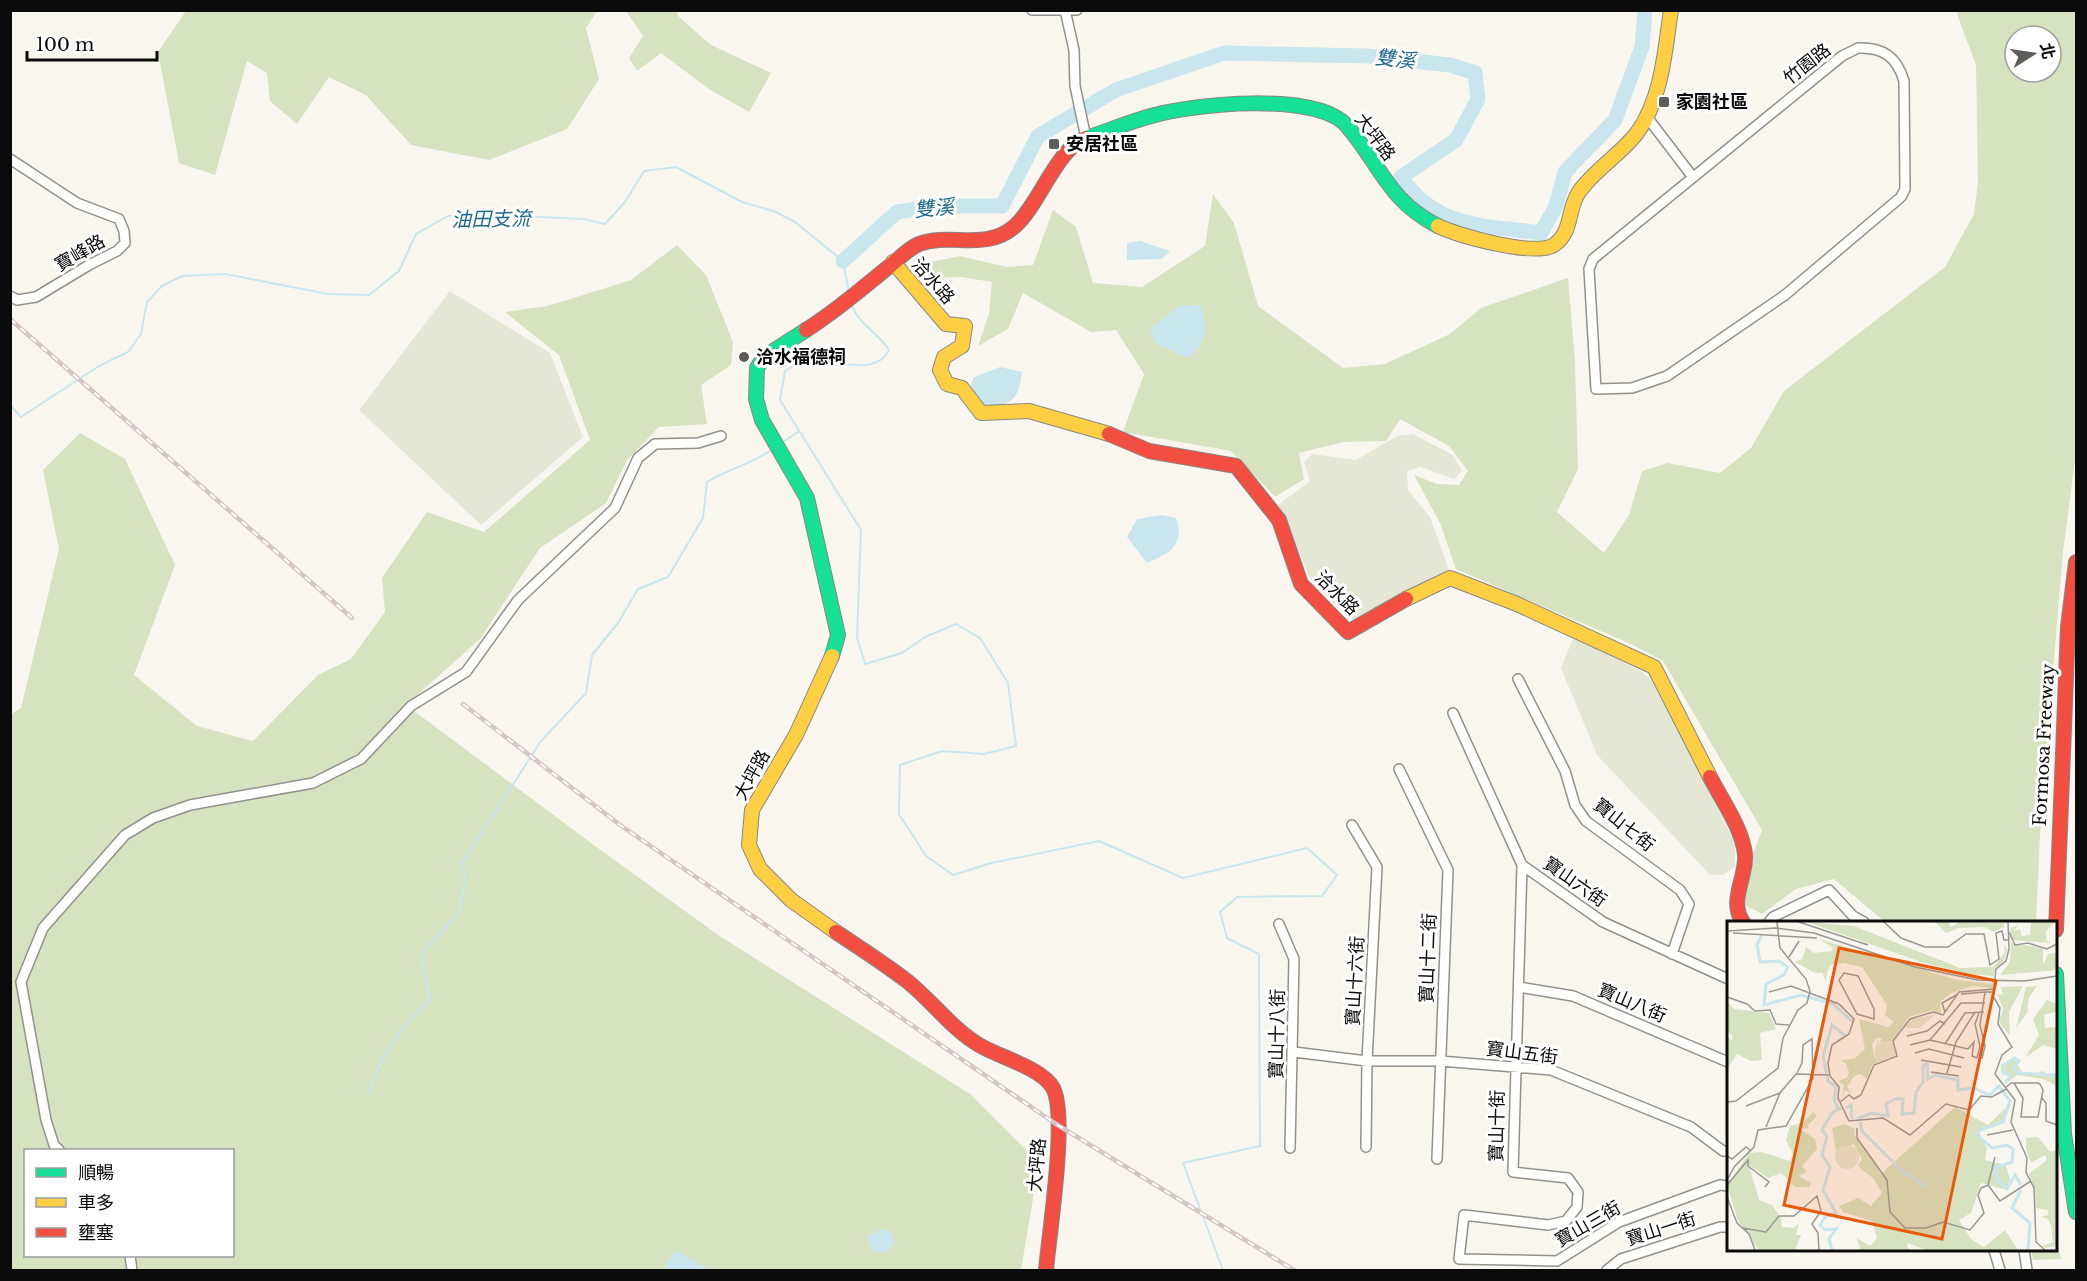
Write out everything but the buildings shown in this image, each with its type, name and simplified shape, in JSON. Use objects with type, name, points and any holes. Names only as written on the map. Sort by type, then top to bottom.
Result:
[{"type":"main road","name":"大坪路","points":[[1046,1270],[1058,1138],[1058,1109],[1053,1088],[1037,1073],[990,1052],[967,1038],[908,982],[784,894],[760,869],[752,852],[748,831],[752,810],[796,735],[831,661],[838,635],[812,514],[800,484],[772,439],[756,399],[758,368],[764,357],[827,317],[869,285],[893,262],[926,242],[980,241],[1008,231],[1035,202],[1071,147],[1086,138],[1153,115],[1198,107],[1246,103],[1325,110],[1346,124],[1392,192],[1421,218],[1441,228],[1524,249],[1552,246],[1561,240],[1578,193],[1636,134],[1647,117],[1661,74],[1671,10]]},
{"type":"main road","name":"洽水路","points":[[893,262],[946,324],[965,326],[962,346],[944,357],[940,370],[947,384],[962,388],[981,413],[1029,411],[1109,434],[1149,451],[1236,466],[1279,520],[1301,584],[1348,632],[1392,605],[1450,578],[1517,604],[1654,667],[1743,842],[1746,858],[1737,903],[1738,918],[1742,921]]},
{"type":"main road","name":"Formosa Freeway","points":[[2055,921],[2068,627],[2076,562]]},
{"type":"main road","points":[[2057,1010],[2064,1134],[2076,1212]]},
{"type":"street","points":[[1032,10],[1077,10]]},
{"type":"street","points":[[1065,11],[1074,50],[1075,86],[1086,138]]},
{"type":"street","name":"竹園路","points":[[1858,48],[1870,48],[1888,54],[1899,66],[1904,81],[1905,189],[1901,197],[1785,295],[1667,376],[1632,388],[1596,389],[1589,269],[1593,259],[1692,176],[1842,56],[1858,48]]},
{"type":"street","points":[[1647,117],[1692,176]]},
{"type":"street","name":"寶峰路","points":[[10,159],[77,203],[119,219],[124,231],[125,243],[117,251],[36,297],[17,300],[10,297]]},
{"type":"street","points":[[58,1149],[54,1144],[46,1120],[21,982],[43,928],[124,835],[153,818],[190,805],[313,783],[361,759],[411,706],[466,672],[518,600],[615,508],[638,458],[656,444],[698,442],[721,436]]},
{"type":"street","name":"寶山七街","points":[[1518,679],[1565,771],[1575,805],[1586,820],[1680,890],[1689,904],[1672,954]]},
{"type":"street","name":"寶山六街","points":[[1453,713],[1522,865],[1603,922],[1727,979]]},
{"type":"street","name":"寶山十二街","points":[[1400,769],[1448,870],[1437,1159]]},
{"type":"street","name":"寶山十六街","points":[[1352,825],[1377,867],[1367,1061],[1366,1147]]},
{"type":"street","name":"寶山十街","points":[[1459,1259],[1464,1215],[1548,1225],[1566,1221],[1577,1207],[1578,1192],[1568,1178],[1513,1172],[1522,865]]},
{"type":"street","points":[[1770,921],[1773,917],[1829,890],[1853,916],[1862,921]]},
{"type":"street","name":"寶山十八街","points":[[1279,924],[1294,960],[1294,1052],[1290,1148]]},
{"type":"street","name":"寶山八街","points":[[1519,987],[1573,996],[1727,1062]]},
{"type":"street","name":"寶山五街","points":[[1294,1052],[1367,1061],[1440,1061],[1551,1070],[1691,1127],[1723,1151],[1727,1151]]},
{"type":"street","name":"寶山三街","points":[[1459,1259],[1557,1262],[1619,1222],[1720,1185],[1727,1186]]},
{"type":"street","name":"寶山一街","points":[[1607,1270],[1621,1259],[1720,1227],[1727,1227]]},
{"type":"street","points":[[1995,1251],[2000,1270]]},
{"type":"street","points":[[2024,1251],[2027,1270]]},
{"type":"green space","points":[[186,11],[597,11],[586,28],[599,79],[567,129],[489,160],[411,145],[366,95],[329,77],[297,124],[270,101],[267,73],[247,61],[215,175],[179,163],[158,52]]},
{"type":"green space","points":[[626,11],[676,11],[679,17],[711,45],[771,73],[749,112],[709,89],[661,53],[637,71],[629,58],[643,36]]},
{"type":"green space","points":[[1956,11],[2076,11],[2076,452],[2063,552],[2041,814],[2036,921],[1884,921],[1834,879],[1796,889],[1762,914],[1745,905],[1748,868],[1762,830],[1663,661],[1631,644],[1456,569],[1440,523],[1414,475],[1437,484],[1459,485],[1468,471],[1449,446],[1400,419],[1386,441],[1343,442],[1299,453],[1304,479],[1275,497],[1231,451],[1123,432],[1144,374],[1116,330],[1091,332],[1023,293],[1008,329],[978,346],[989,314],[992,282],[961,277],[929,278],[931,262],[960,256],[1007,267],[1033,265],[1053,210],[1076,227],[1093,283],[1142,287],[1205,246],[1213,194],[1234,223],[1258,306],[1343,368],[1385,364],[1450,334],[1481,308],[1568,278],[1575,362],[1578,469],[1557,512],[1604,553],[1629,515],[1642,471],[1668,463],[1720,473],[1751,448],[1784,391],[1945,267],[1974,214],[1978,182],[1976,65]]},
{"type":"green space","points":[[677,245],[706,275],[733,342],[731,365],[701,385],[707,424],[659,427],[627,460],[606,503],[540,548],[480,639],[406,705],[718,935],[970,1094],[1039,1163],[1021,1270],[11,1270],[10,715],[21,708],[59,549],[43,470],[80,433],[125,459],[175,565],[134,675],[197,726],[253,741],[318,675],[351,659],[385,612],[382,578],[427,512],[484,532],[590,440],[559,355],[505,312],[548,306],[631,280]]},
{"type":"green space","points":[[450,291],[550,353],[583,437],[481,525],[359,410]]},
{"type":"green space","points":[[1413,434],[1453,455],[1462,471],[1454,479],[1421,467],[1407,471],[1408,490],[1430,517],[1449,570],[1395,596],[1354,621],[1313,585],[1278,505],[1310,481],[1304,462],[1312,454],[1356,460],[1397,436]]},
{"type":"green space","points":[[1574,636],[1644,673],[1652,682],[1709,787],[1735,845],[1735,867],[1723,875],[1710,875],[1597,755],[1561,668]]},
{"type":"green space","points":[[2057,1237],[2061,1259],[2033,1260],[2031,1251],[2057,1251]]},
{"type":"water","points":[[1140,241],[1170,251],[1162,259],[1127,260],[1127,243]]},
{"type":"water","points":[[1201,305],[1205,328],[1203,341],[1188,358],[1155,343],[1150,329],[1179,306]]},
{"type":"water","points":[[1000,367],[1022,372],[1019,389],[1009,402],[988,409],[969,389],[974,377]]},
{"type":"water","points":[[1161,515],[1176,518],[1179,535],[1174,547],[1163,556],[1147,563],[1127,537],[1137,519]]},
{"type":"water","points":[[881,1229],[891,1232],[895,1244],[885,1253],[873,1251],[867,1237]]},
{"type":"water","points":[[677,1251],[710,1270],[666,1270],[667,1261]]},
{"type":"waterway","name":"雙溪","points":[[843,261],[897,212],[938,206],[1002,206],[1038,136],[1116,90],[1224,53],[1368,56],[1450,65],[1475,73],[1478,99],[1456,140],[1401,177],[1430,207],[1463,222],[1541,233],[1556,206],[1565,172],[1615,120],[1642,47],[1645,10]]},
{"type":"waterway","name":"油田支流","points":[[10,405],[21,417],[99,366],[128,352],[141,334],[147,302],[162,286],[182,276],[225,274],[328,294],[369,295],[399,271],[416,234],[448,216],[499,215],[583,219],[605,224],[625,202],[644,171],[676,167],[742,202],[776,212],[795,222],[843,261],[849,292]]},
{"type":"waterway","points":[[852,304],[862,322],[889,350],[882,359],[872,364],[808,362],[796,365],[785,371],[780,400],[861,530],[857,637],[865,664],[902,653],[925,637],[956,624],[980,638],[1008,683],[1016,746],[984,754],[942,751],[900,765],[899,814],[926,856],[953,875],[991,863],[1099,841],[1183,878],[1307,848],[1337,875],[1322,896],[1237,897],[1220,912],[1227,938],[1259,954],[1260,1146],[1183,1163],[1223,1270]]},
{"type":"waterway","points":[[780,444],[798,432]]},
{"type":"waterway","points":[[368,1094],[380,1066],[400,1032],[430,1000],[422,960],[424,950],[459,914],[465,881],[463,862],[541,741],[586,693],[592,655],[618,623],[638,589],[668,577],[703,518],[707,482],[773,449]]},
{"type":"railway","points":[[10,319],[352,618]]},
{"type":"railway","points":[[463,704],[620,825],[1056,1124],[1294,1270]]},
{"type":"traffic: fast","points":[[1086,138],[1151,116],[1195,108],[1253,103],[1309,108],[1332,115],[1347,126],[1396,193],[1407,205],[1438,226]]},
{"type":"traffic: fast","points":[[806,330],[764,357],[757,368],[756,399],[762,420],[807,498],[838,635],[832,656]]},
{"type":"traffic: fast","points":[[2057,994],[2064,1134],[2076,1212]]},
{"type":"traffic: slow","points":[[1438,226],[1479,240],[1530,249],[1544,248],[1560,240],[1579,192],[1630,141],[1645,120],[1661,74],[1671,10]]},
{"type":"traffic: slow","points":[[893,262],[946,324],[965,326],[962,346],[944,357],[940,370],[947,384],[962,388],[981,413],[1029,411],[1109,434]]},
{"type":"traffic: slow","points":[[1406,599],[1450,578],[1517,604],[1654,667],[1710,777]]},
{"type":"traffic: slow","points":[[832,656],[796,735],[752,810],[749,845],[760,869],[791,900],[836,932]]},
{"type":"traffic: jam","points":[[806,330],[919,244],[943,240],[980,240],[1004,234],[1024,216],[1066,153],[1086,138]]},
{"type":"traffic: jam","points":[[1109,434],[1149,451],[1236,466],[1279,520],[1301,584],[1348,632],[1406,599]]},
{"type":"traffic: jam","points":[[2056,921],[2068,627],[2076,562]]},
{"type":"traffic: jam","points":[[1710,777],[1736,824],[1743,844],[1745,863],[1737,906],[1742,921]]},
{"type":"traffic: jam","points":[[836,932],[907,981],[969,1038],[1030,1069],[1053,1088],[1059,1123],[1046,1270]]},
{"type":"place","name":"家園社區","points":[[1664,102]]},
{"type":"place","name":"安居社區","points":[[1054,144]]},
{"type":"place","name":"洽水福德祠","points":[[744,357]]}]
